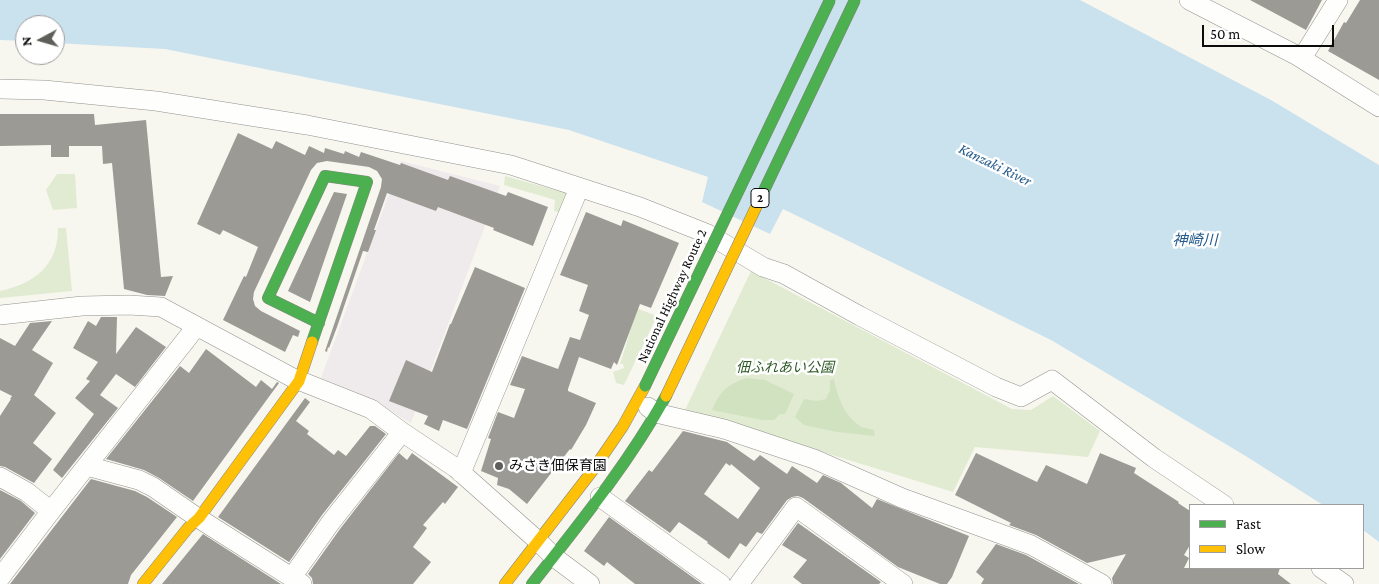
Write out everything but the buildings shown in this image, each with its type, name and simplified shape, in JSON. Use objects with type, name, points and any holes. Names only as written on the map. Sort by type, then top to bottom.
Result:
[{"type":"main road","name":"National Highway Route 2","points":[[505,584],[593,470],[642,394],[830,0]]},
{"type":"main road","name":"2","points":[[532,584],[635,449],[666,396],[855,0]]},
{"type":"main road","points":[[143,584],[188,528],[199,518],[299,381],[319,323],[367,182],[325,176],[268,298],[319,323]]},
{"type":"street","points":[[1189,0],[1302,58],[1379,107]]},
{"type":"street","points":[[1302,58],[1338,0]]},
{"type":"street","points":[[0,89],[44,90],[156,100],[307,125],[511,165],[640,207],[708,234],[763,267],[784,274],[860,316],[1012,394],[1021,397],[1052,380],[1154,458],[1223,504]]},
{"type":"street","points":[[461,473],[579,188]]},
{"type":"street","points":[[0,315],[82,306],[129,305],[161,307],[299,381],[371,408],[461,473],[554,557],[590,584]]},
{"type":"street","points":[[0,578],[196,327]]},
{"type":"street","points":[[642,394],[656,413],[724,429],[814,459],[902,498],[1031,545],[1102,584]]},
{"type":"street","points":[[87,466],[139,480],[152,487],[298,582],[331,522],[402,432]]},
{"type":"street","points":[[0,478],[27,492],[51,511]]},
{"type":"street","points":[[600,497],[720,584]]},
{"type":"street","points":[[740,584],[796,507],[903,584]]},
{"type":"street","points":[[1322,569],[1344,584]]},
{"type":"shaded area","points":[[401,161],[500,186],[411,423],[365,396],[321,378]]},
{"type":"green space","points":[[57,174],[75,174],[77,208],[53,210],[46,190]]},
{"type":"green space","points":[[505,176],[566,193],[569,203],[563,213],[554,211],[555,200],[504,185]]},
{"type":"green space","points":[[58,228],[66,228],[72,291],[0,298],[0,291],[13,288],[34,278],[49,263],[54,253]]},
{"type":"green space","name":"佃ふれあい公園","points":[[751,271],[1012,409],[1031,410],[1053,396],[1100,431],[1088,457],[975,447],[953,492],[685,410]]},
{"type":"green space","points":[[636,308],[657,316],[624,385],[616,383],[613,372],[624,368],[623,364],[620,364]]},
{"type":"green space","points":[[746,378],[765,380],[794,394],[785,414],[780,414],[774,420],[762,420],[712,410],[718,398],[725,390]]},
{"type":"green space","points":[[834,379],[837,392],[846,412],[862,427],[874,430],[875,436],[837,432],[804,425],[795,417],[804,399],[817,401],[826,399],[830,390],[830,380]]},
{"type":"water","name":"神崎川","points":[[0,0],[1080,0],[1271,100],[1379,165],[1379,542],[1364,531],[1364,504],[1321,504],[1244,455],[1051,340],[783,209],[770,234],[702,202],[708,177],[569,130],[165,49],[65,44],[65,15],[15,15],[15,41],[0,40]]},
{"type":"traffic: fast","points":[[645,386],[830,0]]},
{"type":"traffic: fast","points":[[758,203],[855,0]]},
{"type":"traffic: fast","points":[[312,342],[367,182],[325,176],[268,298],[319,323]]},
{"type":"traffic: fast","points":[[532,584],[620,469],[666,396]]},
{"type":"traffic: slow","points":[[666,396],[758,203]]},
{"type":"traffic: slow","points":[[143,584],[188,528],[199,518],[299,381],[312,342]]},
{"type":"traffic: slow","points":[[505,584],[593,470],[623,426],[645,386]]},
{"type":"place","name":"みさき佃保育園","points":[[499,466]]},
{"type":"water label","name":"Kanzaki River","points":[[995,165]]}]
